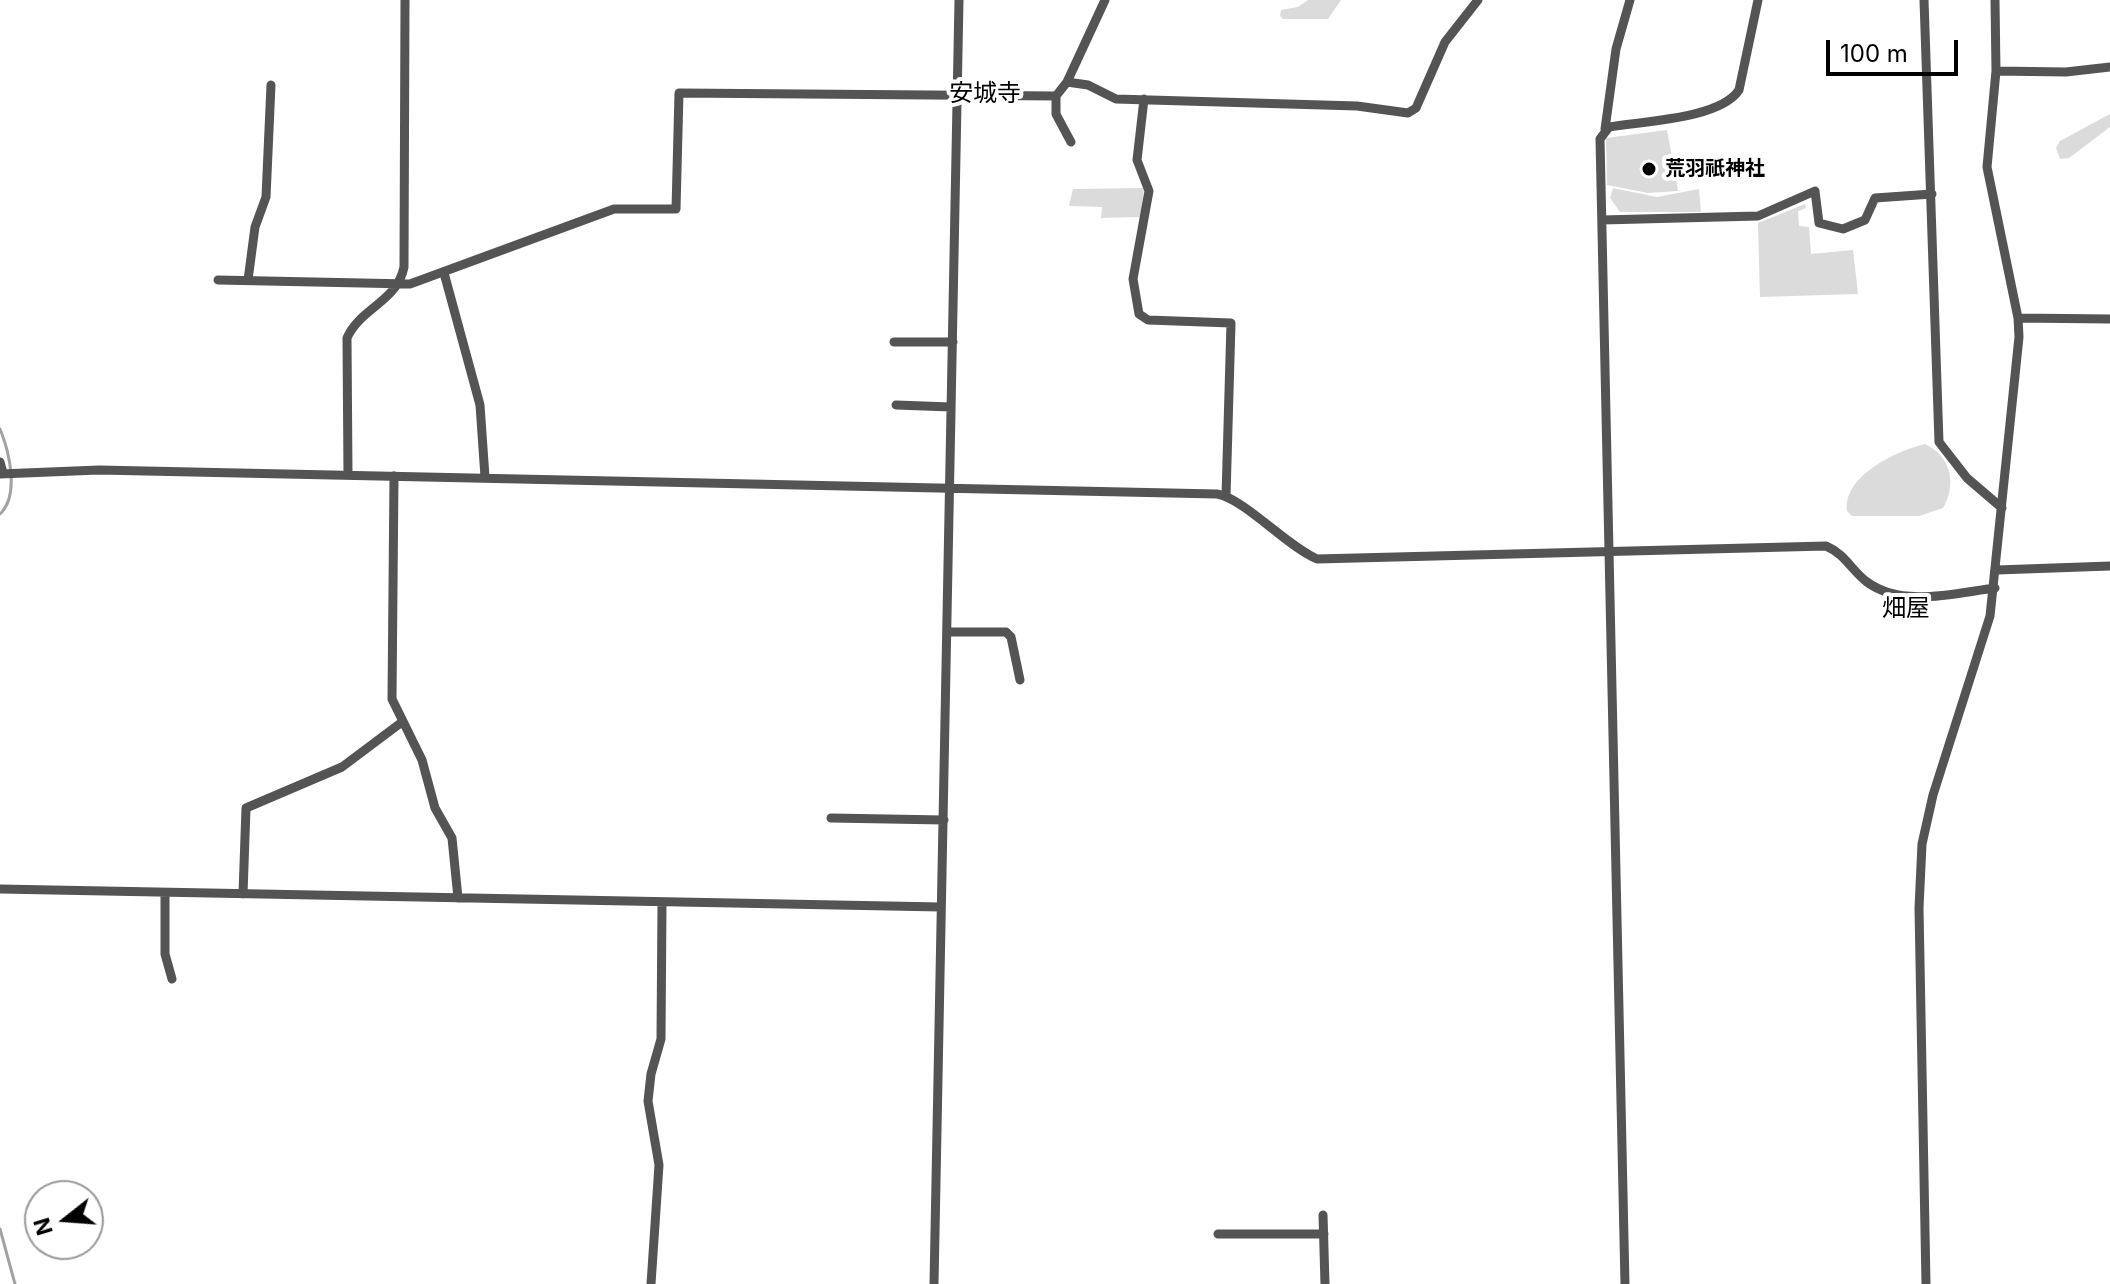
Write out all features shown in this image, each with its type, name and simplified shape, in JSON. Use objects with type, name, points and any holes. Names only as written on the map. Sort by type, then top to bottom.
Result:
[{"type":"street","points":[[348,475],[347,338],[355,321],[389,297],[404,267],[405,0]]},
{"type":"street","points":[[934,1284],[959,0]]},
{"type":"street","points":[[1071,142],[1056,114],[1056,96],[1067,82],[1105,0]]},
{"type":"street","points":[[1067,82],[1088,85],[1116,99],[1357,106],[1408,113],[1416,108],[1445,42],[1478,0]]},
{"type":"street","points":[[1625,1284],[1600,139],[1605,129],[1616,49],[1630,0]]},
{"type":"street","points":[[1605,129],[1713,110],[1733,100],[1743,77],[1758,0]]},
{"type":"street","points":[[1924,0],[1939,442],[1967,478],[2002,508]]},
{"type":"street","points":[[1926,1284],[1919,908],[1922,844],[1933,795],[1985,638],[1995,588],[2018,318],[1988,186],[1987,156],[1996,71],[1995,0]]},
{"type":"street","points":[[1996,71],[2066,72],[2110,67]]},
{"type":"street","points":[[248,280],[255,227],[266,197],[271,85]]},
{"type":"street","points":[[218,280],[397,286],[444,273],[614,209],[676,209],[679,93],[1056,96]]},
{"type":"street","points":[[1144,99],[1137,160],[1149,191],[1133,279],[1139,314],[1148,320],[1231,323],[1226,496]]},
{"type":"street","points":[[1602,220],[1750,217],[1815,191],[1819,223],[1843,229],[1865,220],[1875,198],[1932,194]]},
{"type":"street","points":[[444,273],[480,405],[485,477]]},
{"type":"street","points":[[2018,318],[2110,319]]},
{"type":"street","points":[[894,342],[953,342]]},
{"type":"street","points":[[896,405],[951,407]]},
{"type":"street","points":[[0,462],[2,474],[15,471],[485,477],[1099,489],[1226,496],[1297,550],[1317,559],[1826,546],[1843,556],[1866,581],[1896,595],[1921,596],[1995,588]]},
{"type":"street","points":[[394,476],[390,680],[395,710],[422,760],[435,808],[452,838],[458,898]]},
{"type":"street","points":[[1997,570],[2110,566]]},
{"type":"street","points":[[947,632],[1006,632],[1011,637],[1020,680]]},
{"type":"street","points":[[243,894],[246,808],[342,767],[402,722]]},
{"type":"street","points":[[831,818],[944,820]]},
{"type":"street","points":[[0,889],[941,907]]},
{"type":"street","points":[[165,893],[165,954],[172,979]]},
{"type":"street","points":[[651,1284],[659,1165],[648,1101],[651,1074],[661,1039],[662,903]]},
{"type":"street","points":[[1323,1215],[1325,1284]]},
{"type":"street","points":[[1218,1234],[1324,1234]]},
{"type":"shaded area","points":[[1308,0],[1341,0],[1328,19],[1283,19],[1280,16],[1281,10],[1298,7]]},
{"type":"shaded area","points":[[2110,114],[2110,127],[2069,158],[2060,159],[2056,148],[2060,141]]},
{"type":"shaded area","points":[[1667,130],[1678,191],[1648,193],[1607,185],[1606,138]]},
{"type":"shaded area","points":[[1144,188],[1141,217],[1101,218],[1102,207],[1069,206],[1073,189]]},
{"type":"shaded area","points":[[1613,188],[1657,197],[1699,189],[1701,212],[1620,212],[1610,198]]},
{"type":"shaded area","points":[[1805,204],[1806,208],[1798,211],[1799,226],[1809,227],[1811,254],[1853,250],[1858,294],[1760,297],[1758,223]]},
{"type":"shaded area","points":[[1925,444],[1941,456],[1949,472],[1950,490],[1943,508],[1919,516],[1852,516],[1847,511],[1848,498],[1862,476],[1900,452]]},
{"type":"waterway","points":[[0,429],[11,473],[10,496],[0,514]]},
{"type":"waterway","points":[[0,1229],[15,1284]]},
{"type":"place","name":"荒羽祇神社","points":[[1649,169]]},
{"type":"district","name":"安城寺","points":[[985,94]]},
{"type":"district","name":"畑屋","points":[[1906,609]]}]
